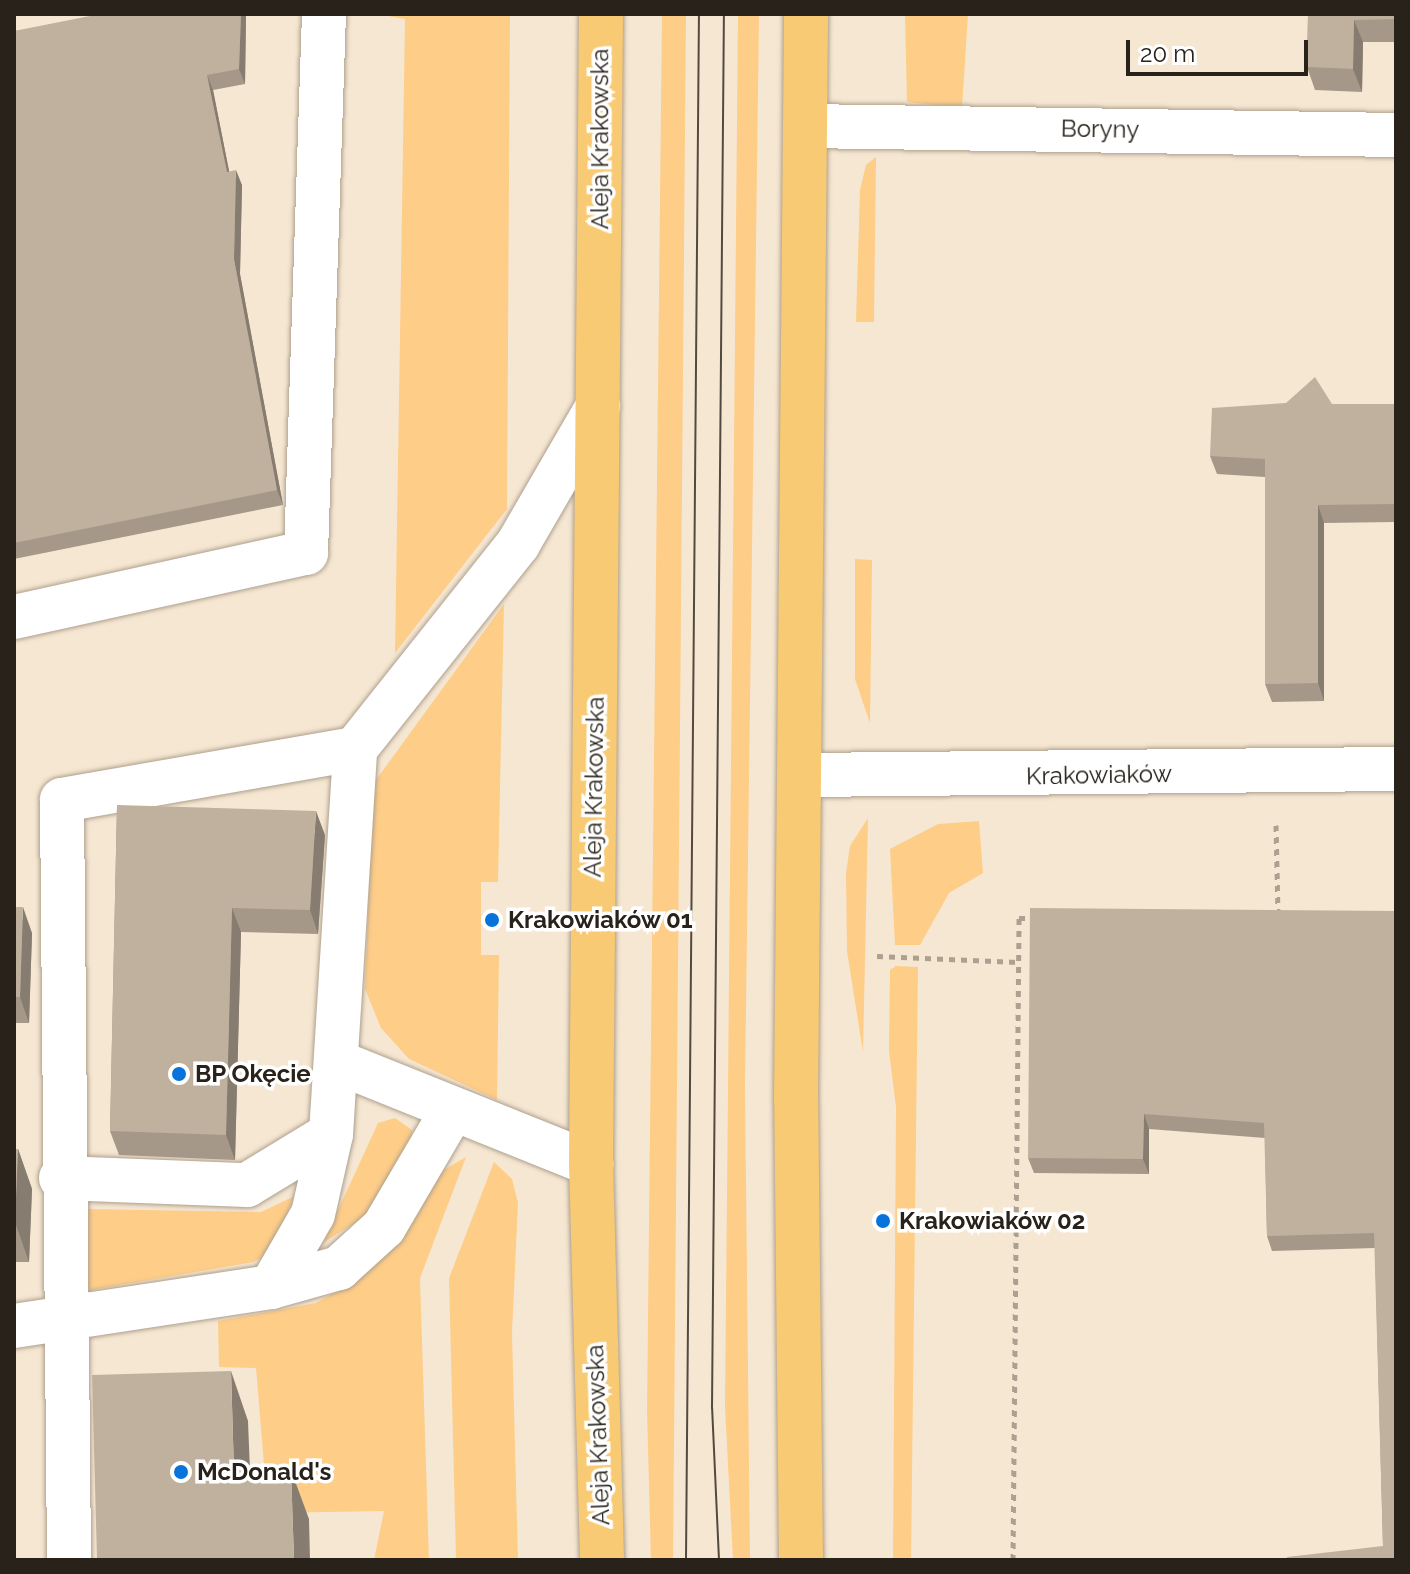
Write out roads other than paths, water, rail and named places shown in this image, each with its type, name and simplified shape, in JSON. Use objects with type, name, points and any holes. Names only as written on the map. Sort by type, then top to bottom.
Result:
[{"type":"main road","name":"Aleja Krakowska","points":[[601,14],[591,1164],[602,1560]]},
{"type":"main road","points":[[801,1560],[806,14]]},
{"type":"street","points":[[14,617],[306,553],[324,14]]},
{"type":"street","name":"Boryny","points":[[805,126],[1396,135]]},
{"type":"street","points":[[271,1287],[313,1214],[331,1134],[340,1063],[355,749],[518,544],[598,406]]},
{"type":"street","points":[[69,1560],[61,1178],[62,800],[355,749]]},
{"type":"street","name":"Krakowiaków","points":[[802,775],[1396,769]]},
{"type":"street","points":[[340,1063],[452,1111],[591,1164]]},
{"type":"street","points":[[14,1326],[271,1287],[339,1268],[371,1243],[452,1111]]},
{"type":"street","points":[[61,1178],[247,1185],[331,1134]]},
{"type":"tram line","points":[[686,1560],[699,14]]},
{"type":"tram line","points":[[719,1560],[712,1408],[724,14]]},
{"type":"place","name":"Krakowiaków 01","points":[[492,920]]},
{"type":"place","name":"BP Okęcie","points":[[179,1074]]},
{"type":"place","name":"Krakowiaków 02","points":[[883,1221]]},
{"type":"place","name":"McDonald's","points":[[181,1472]]}]
